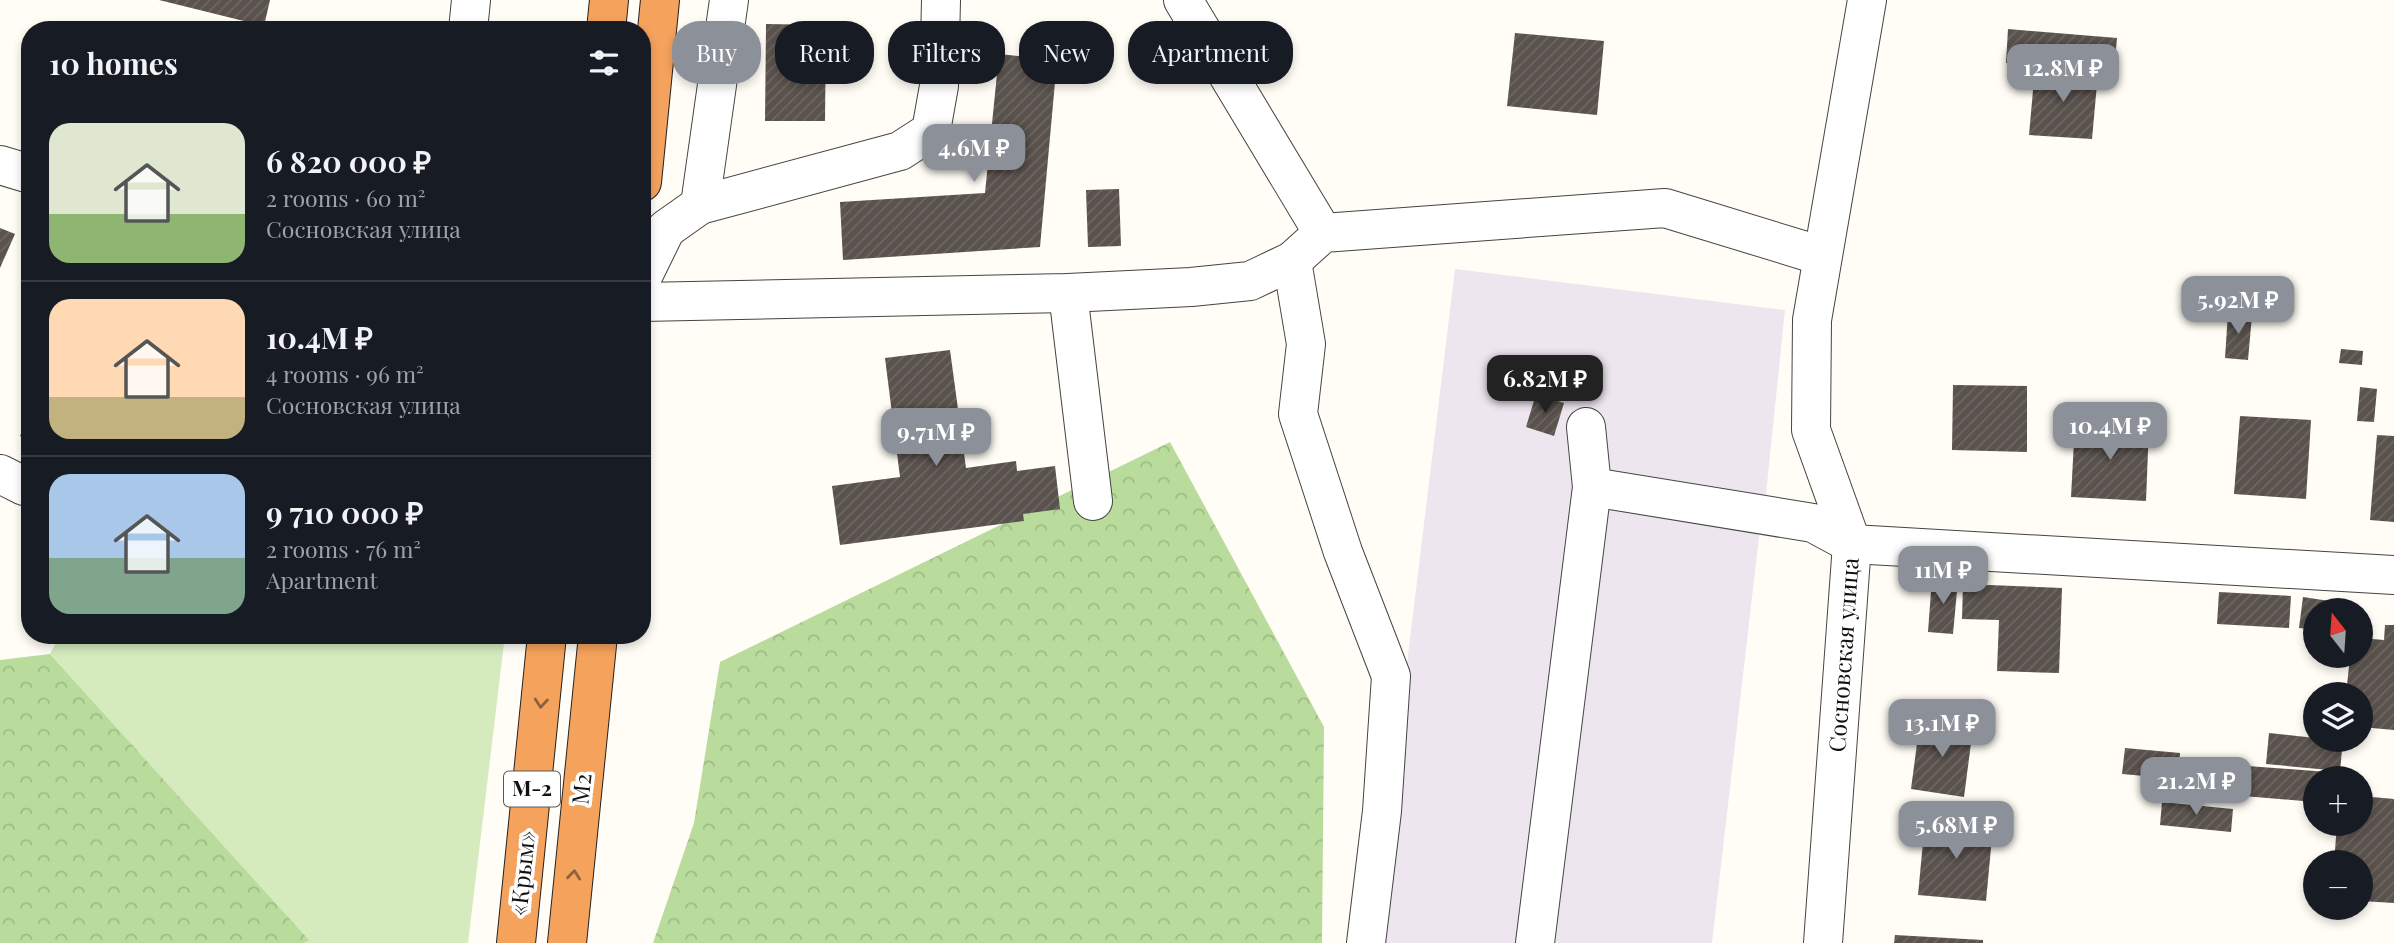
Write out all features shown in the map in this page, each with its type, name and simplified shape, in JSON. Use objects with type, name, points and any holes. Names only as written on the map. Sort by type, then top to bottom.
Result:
[{"type":"highway","points":[[607,21],[609,0]]},
{"type":"highway","points":[[651,91],[660,0]]},
{"type":"highway","name":"«Крым»","points":[[516,943],[546,644]]},
{"type":"highway","name":"М2","points":[[567,943],[597,644]]},
{"type":"street","points":[[469,21],[471,0]]},
{"type":"street","points":[[700,205],[729,0]]},
{"type":"street","points":[[651,260],[666,229],[700,205],[900,151],[931,131],[939,86],[941,0]]},
{"type":"street","points":[[1183,0],[1323,233]]},
{"type":"street","name":"Сосновская улица","points":[[1823,943],[1852,544],[1811,430],[1812,320],[1867,0]]},
{"type":"street","points":[[0,165],[21,171]]},
{"type":"street","points":[[651,302],[1068,293],[1191,287],[1250,281],[1292,261],[1323,233],[1665,208],[1822,256]]},
{"type":"street","points":[[1292,261],[1306,344],[1298,414],[1343,552],[1391,676],[1382,811],[1366,943]]},
{"type":"street","points":[[1068,293],[1093,501]]},
{"type":"street","points":[[1535,943],[1592,487],[1586,427]]},
{"type":"street","points":[[0,474],[21,484]]},
{"type":"street","points":[[1592,487],[1813,523],[1852,544],[2394,575]]},
{"type":"shaded area","points":[[1455,269],[1785,310],[1765,504],[1712,943],[1373,943]]},
{"type":"green space","points":[[1170,442],[1324,727],[1322,943],[653,943],[694,823],[720,662]]},
{"type":"green space","points":[[55,644],[504,644],[468,943],[304,943],[308,939],[50,654]]},
{"type":"green space","points":[[50,654],[309,940],[304,943],[0,943],[0,660]]},
{"type":"building","points":[[159,0],[270,0],[265,21],[244,21]]},
{"type":"building","points":[[766,24],[775,24],[775,84],[825,84],[825,121],[765,121]]},
{"type":"building","points":[[2008,29],[2117,38],[2114,72],[2006,63]]},
{"type":"building","points":[[1515,33],[1604,41],[1597,115],[1507,106]]},
{"type":"building","points":[[1005,55],[1019,56],[1019,84],[1055,84],[1040,247],[843,260],[840,202],[985,193],[996,84],[1005,84]]},
{"type":"building","points":[[2035,68],[2098,73],[2092,139],[2029,135]]},
{"type":"building","points":[[1119,189],[1121,246],[1088,247],[1086,190]]},
{"type":"building","points":[[0,228],[15,234],[0,268]]},
{"type":"building","points":[[2228,313],[2252,315],[2248,360],[2225,358]]},
{"type":"building","points":[[2341,349],[2363,351],[2362,365],[2339,363]]},
{"type":"building","points":[[950,350],[966,468],[1016,461],[1017,471],[1055,466],[1060,509],[1023,514],[1024,521],[840,545],[832,486],[900,477],[885,358]]},
{"type":"building","points":[[1953,385],[2027,386],[2027,452],[1952,450]]},
{"type":"building","points":[[2360,387],[2377,389],[2374,422],[2357,421]]},
{"type":"building","points":[[1536,394],[1564,403],[1554,436],[1526,427]]},
{"type":"building","points":[[2240,416],[2311,420],[2306,499],[2234,494]]},
{"type":"building","points":[[2075,422],[2149,426],[2146,501],[2071,497]]},
{"type":"building","points":[[2377,435],[2394,436],[2394,522],[2370,520]]},
{"type":"building","points":[[1932,578],[1958,580],[1953,634],[1928,632]]},
{"type":"building","points":[[1963,584],[2062,588],[2059,673],[1997,671],[1999,620],[1962,619]]},
{"type":"building","points":[[2219,592],[2291,596],[2289,628],[2217,624]]},
{"type":"building","points":[[2303,597],[2310,598],[2303,598],[2303,628],[2299,628]]},
{"type":"building","points":[[2385,625],[2394,625],[2394,730],[2373,728],[2373,682],[2347,682],[2349,668],[2373,668],[2373,639],[2384,640]]},
{"type":"building","points":[[1920,721],[1973,728],[1964,797],[1911,789]]},
{"type":"building","points":[[2269,733],[2303,737],[2303,752],[2342,752],[2340,766],[2303,768],[2266,764]]},
{"type":"building","points":[[2125,748],[2180,753],[2178,779],[2122,774]]},
{"type":"building","points":[[2234,765],[2303,770],[2303,801],[2232,795]]},
{"type":"building","points":[[2373,797],[2394,799],[2394,903],[2373,902],[2373,850],[2335,850],[2336,836],[2373,836]]},
{"type":"building","points":[[2162,802],[2233,809],[2231,832],[2160,825]]},
{"type":"building","points":[[1925,821],[1993,827],[1986,901],[1918,895]]},
{"type":"building","points":[[1895,935],[1983,940],[1983,943],[1894,943]]}]
